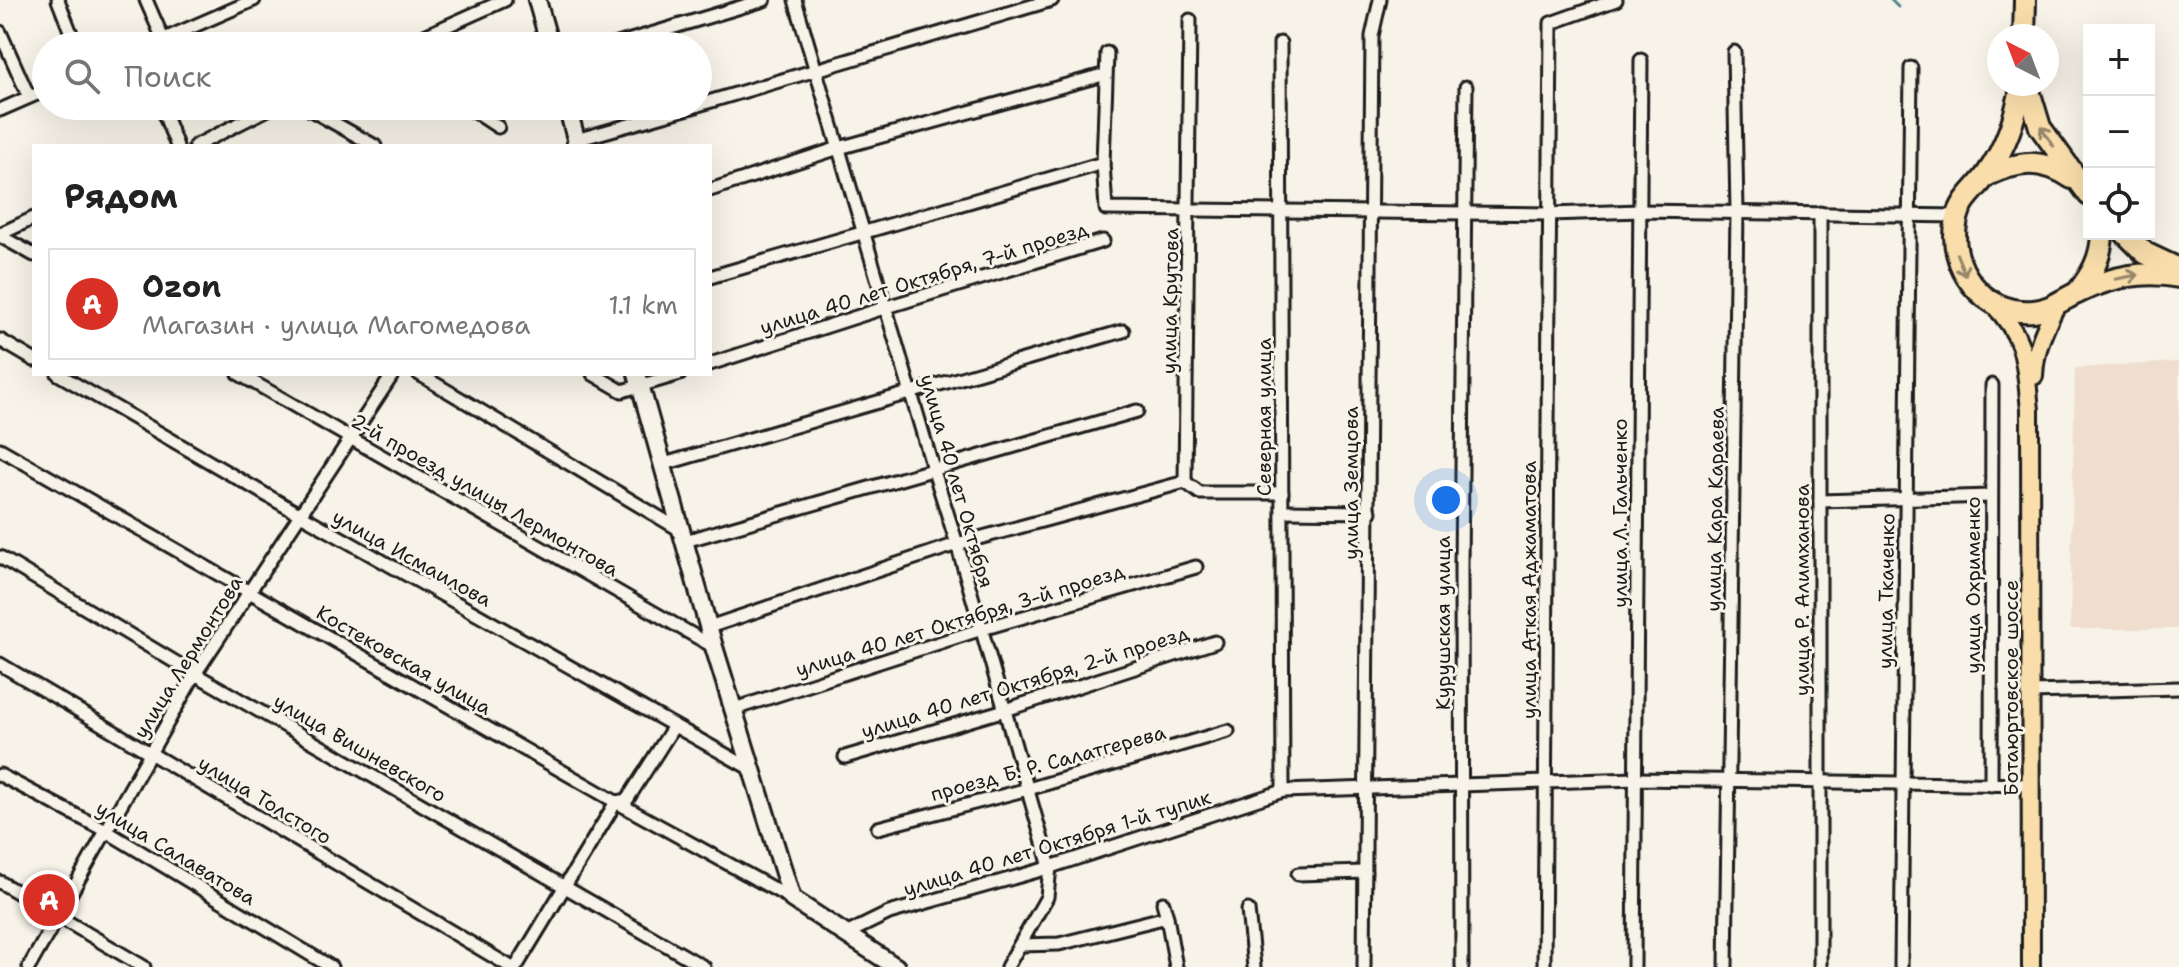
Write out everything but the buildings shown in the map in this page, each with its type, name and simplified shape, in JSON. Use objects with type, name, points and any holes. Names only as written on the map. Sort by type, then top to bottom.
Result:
[{"type":"highway","points":[[2024,24],[2025,0]]},
{"type":"highway","points":[[1986,176],[2013,128],[2021,96]]},
{"type":"highway","points":[[2028,96],[2040,127],[2083,188]]},
{"type":"highway","points":[[2083,188],[2058,168],[2033,163],[2008,165],[1986,176],[1968,193],[1957,216],[1954,240],[1958,263],[1970,284],[1988,299],[2010,309],[2033,311],[2056,306],[2077,293],[2122,276],[2156,272],[2179,277]]},
{"type":"highway","points":[[2077,293],[2093,274],[2102,240]]},
{"type":"highway","points":[[2132,240],[2145,253],[2179,269]]},
{"type":"main road","points":[[1988,299],[2015,330],[2023,348],[2030,410]]},
{"type":"main road","points":[[2030,410],[2035,356],[2056,306]]},
{"type":"main road","name":"Ботаюртовское шоссе","points":[[2030,410],[2031,967]]},
{"type":"street","points":[[58,0],[71,32]]},
{"type":"street","points":[[146,0],[160,32]]},
{"type":"street","points":[[178,32],[236,4],[254,0]]},
{"type":"street","points":[[429,32],[484,4],[505,0]]},
{"type":"street","points":[[537,0],[546,32]]},
{"type":"street","points":[[658,32],[764,0]]},
{"type":"street","name":"улица 40 лет Октября","points":[[795,0],[1050,867],[1047,897],[1007,967]]},
{"type":"street","points":[[712,102],[1052,0]]},
{"type":"street","name":"улица Земцова","points":[[1364,967],[1372,36],[1380,0]]},
{"type":"street","name":"улица Аткая Аджаматова","points":[[1544,967],[1551,23],[1616,0]]},
{"type":"street","name":"улица Крутова","points":[[1185,482],[1190,20]]},
{"type":"street","points":[[0,32],[29,97]]},
{"type":"street","name":"Северная улица","points":[[1280,43],[1283,791]]},
{"type":"street","name":"улица Кара Караева","points":[[1726,967],[1737,212],[1734,52]]},
{"type":"street","points":[[1107,53],[1103,163],[1106,209],[1957,216]]},
{"type":"street","name":"улица Л. Гальченко","points":[[1634,967],[1641,60]]},
{"type":"street","name":"улица Ткаченко","points":[[1901,967],[1911,68]]},
{"type":"street","points":[[712,189],[839,148],[1099,76]]},
{"type":"street","name":"Курушская улица","points":[[1462,967],[1466,87]]},
{"type":"street","points":[[0,110],[32,96]]},
{"type":"street","points":[[167,120],[176,144]]},
{"type":"street","points":[[199,144],[246,120]]},
{"type":"street","points":[[329,120],[371,144]]},
{"type":"street","points":[[487,120],[498,127]]},
{"type":"street","points":[[570,120],[575,144],[652,120]]},
{"type":"street","points":[[712,276],[1103,163]]},
{"type":"street","name":"улица Р. Алимханова","points":[[1820,213],[1820,967]]},
{"type":"street","points":[[0,235],[32,219]]},
{"type":"street","points":[[0,235],[32,254]]},
{"type":"street","name":"улица 40 лет Октября, 7-й проезд","points":[[712,363],[1103,241]]},
{"type":"street","points":[[664,464],[1123,331]]},
{"type":"street","points":[[0,340],[32,359]]},
{"type":"street","name":"улица Исмаилова","points":[[61,376],[751,769]]},
{"type":"street","name":"2-й проезд улицы Лермонтова","points":[[242,376],[714,647]]},
{"type":"street","name":"улица Лермонтова","points":[[29,967],[195,674],[392,376]]},
{"type":"street","points":[[422,376],[684,536],[1137,411]]},
{"type":"street","points":[[596,376],[622,391],[639,380],[666,376]]},
{"type":"street","points":[[639,380],[714,647],[792,899],[896,967]]},
{"type":"street","name":"улица Охрименко","points":[[1991,785],[1992,385]]},
{"type":"street","name":"Костековская улица","points":[[0,449],[616,802],[792,899]]},
{"type":"street","points":[[709,627],[957,544],[1185,482],[1200,493],[1282,493]]},
{"type":"street","points":[[1820,501],[1991,496]]},
{"type":"street","points":[[1283,511],[1370,512]]},
{"type":"street","name":"улица Вишневского","points":[[0,557],[195,674],[704,967]]},
{"type":"street","name":"улица 40 лет Октября, 3-й проезд","points":[[734,709],[982,629],[1196,567]]},
{"type":"street","name":"улица 40 лет Октября, 2-й проезд","points":[[845,757],[1005,710],[1215,642]]},
{"type":"street","name":"улица Толстого","points":[[0,664],[514,967]]},
{"type":"street","points":[[2031,692],[2179,688]]},
{"type":"street","points":[[514,967],[616,802],[627,800],[674,726]]},
{"type":"street","name":"проезд Б. Р. Салатгерева","points":[[878,828],[1028,789],[1228,731]]},
{"type":"street","name":"улица Салаватова","points":[[0,775],[106,831],[331,967]]},
{"type":"street","name":"улица 40 лет Октября 1-й тупик","points":[[844,935],[889,913],[1050,867],[1283,791],[1636,779],[2031,785]]},
{"type":"street","points":[[1298,874],[1365,872]]},
{"type":"street","points":[[0,882],[144,967]]},
{"type":"street","points":[[1163,903],[1176,967]]},
{"type":"street","points":[[1248,910],[1254,967]]},
{"type":"street","points":[[1020,945],[1059,944],[1167,917]]},
{"type":"shaded area","points":[[2179,362],[2179,629],[2070,629],[2075,368]]},
{"type":"waterway","points":[[1891,0],[1898,7]]},
{"type":"place","name":"Ozon","points":[[49,900]]}]
